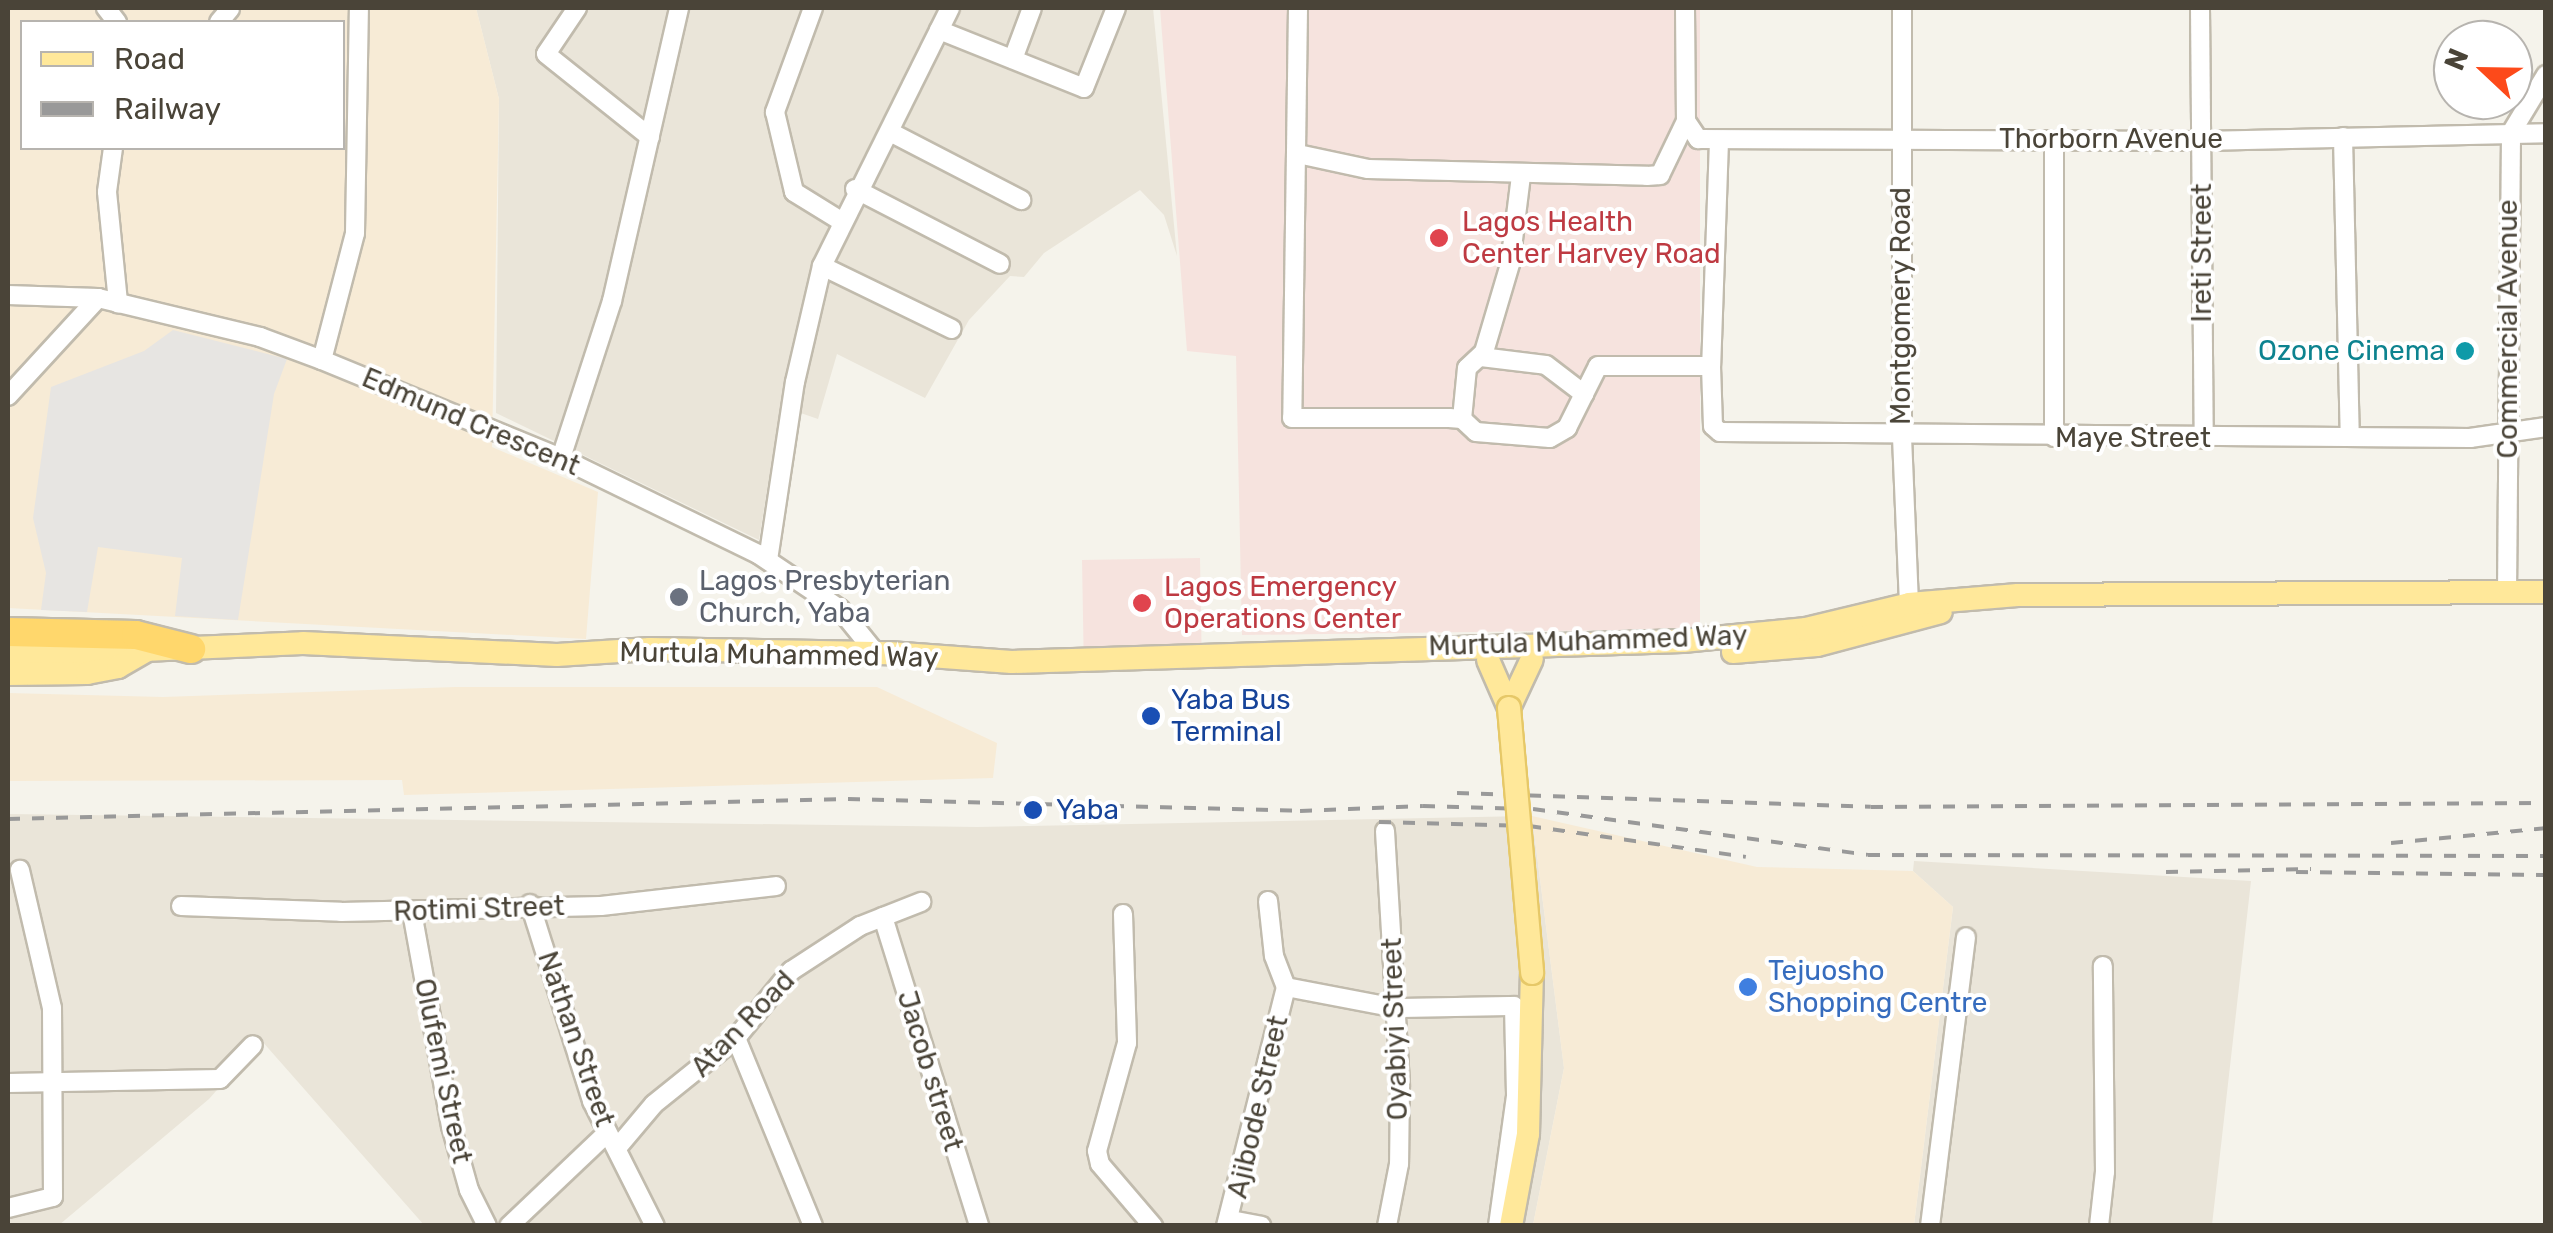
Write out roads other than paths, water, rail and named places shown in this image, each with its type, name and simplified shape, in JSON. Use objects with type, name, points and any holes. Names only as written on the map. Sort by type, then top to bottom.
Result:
[{"type":"highway","points":[[8,632],[136,635],[191,649]]},
{"type":"main road","name":"Murtula Muhammed Way","points":[[8,656],[304,643],[557,656],[650,648],[889,653],[1012,662],[1683,641],[1806,629],[1910,604],[2018,596],[2546,592]]},
{"type":"main road","points":[[1012,662],[1122,672],[1643,655],[1817,644],[2018,596]]},
{"type":"main road","points":[[8,674],[87,674],[118,668],[148,650]]},
{"type":"main road","points":[[1509,708],[1532,659]]},
{"type":"main road","points":[[1488,660],[1509,708],[1532,973],[1528,1134],[1511,1226]]},
{"type":"street","points":[[322,360],[355,233],[359,8]]},
{"type":"street","points":[[577,8],[546,54],[650,136]]},
{"type":"street","points":[[561,458],[596,362],[679,8]]},
{"type":"street","points":[[812,8],[775,112],[794,192],[841,221]]},
{"type":"street","points":[[768,560],[798,367],[822,266],[855,190],[890,132],[950,8]]},
{"type":"street","points":[[1013,59],[1032,8]]},
{"type":"street","points":[[939,30],[1084,88],[1116,8]]},
{"type":"street","points":[[1298,8],[1292,418],[1462,419],[1476,432],[1550,438],[1567,428],[1598,366],[1711,366],[1719,141],[1698,139],[1686,121]]},
{"type":"street","points":[[1298,154],[1368,168],[1521,176],[1660,175],[1686,121],[1685,8]]},
{"type":"street","name":"Montgomery Road","points":[[1902,8],[1902,438],[1910,604]]},
{"type":"street","name":"Ireti Street","points":[[2200,8],[2204,438]]},
{"type":"street","points":[[2511,132],[2546,75]]},
{"type":"street","points":[[890,132],[1021,200]]},
{"type":"street","name":"Commercial Avenue","points":[[2506,593],[2511,132]]},
{"type":"street","name":"Thorborn Avenue","points":[[1719,141],[2202,141],[2546,133]]},
{"type":"street","points":[[2344,137],[2350,436]]},
{"type":"street","points":[[2054,140],[2054,438]]},
{"type":"street","points":[[112,150],[108,192],[118,302]]},
{"type":"street","points":[[1462,419],[1467,368],[1481,357],[1510,264],[1521,176]]},
{"type":"street","points":[[855,190],[1000,264]]},
{"type":"street","points":[[822,266],[952,329]]},
{"type":"street","name":"Edmund Crescent","points":[[8,296],[118,302],[260,337],[322,360],[561,458],[768,560],[840,609],[874,651],[889,653]]},
{"type":"street","points":[[8,396],[98,298]]},
{"type":"street","points":[[1481,357],[1546,364],[1584,394]]},
{"type":"street","name":"Maye Street","points":[[1711,366],[1714,426],[1720,432],[1902,438],[2470,438],[2507,429],[2546,428]]},
{"type":"street","name":"Oyabiyi Street","points":[[1385,831],[1396,1008],[1399,1164],[1387,1226]]},
{"type":"street","points":[[8,1208],[54,1196],[57,1082],[48,978],[17,880]]},
{"type":"street","name":"Rotimi Street","points":[[180,906],[412,912],[530,904],[602,906],[776,886]]},
{"type":"street","name":"Atan Road","points":[[509,1226],[736,1038],[792,972],[883,916],[920,902]]},
{"type":"street","points":[[1268,902],[1274,956],[1286,987],[1396,1008],[1514,1006],[1516,1096],[1498,1226]]},
{"type":"street","name":"Nathan Street","points":[[530,904],[612,1141],[655,1226]]},
{"type":"street","name":"Olufemi Street","points":[[412,912],[451,1126],[469,1190],[487,1226]]},
{"type":"street","points":[[1123,914],[1127,1043],[1096,1151],[1100,1164],[1153,1226]]},
{"type":"street","name":"Jacob street","points":[[883,916],[980,1226]]},
{"type":"street","points":[[1930,1226],[1966,937]]},
{"type":"street","points":[[2099,1226],[2105,1172],[2103,966]]},
{"type":"street","name":"Ajibode Street","points":[[1228,1223],[1286,987]]},
{"type":"street","points":[[736,1038],[813,1226]]},
{"type":"street","points":[[8,1084],[220,1079],[252,1044]]},
{"type":"street","points":[[1228,1223],[1261,1226]]},
{"type":"railway","points":[[1457,793],[1871,807],[2546,803]]},
{"type":"railway","points":[[8,819],[848,799],[1300,811],[1423,806],[1533,809],[1868,855],[2546,856]]},
{"type":"railway","points":[[1379,822],[1529,826],[1746,857]]},
{"type":"railway","points":[[2391,843],[2546,828]]},
{"type":"railway","points":[[2166,872],[2311,869]]},
{"type":"railway","points":[[2296,872],[2546,875]]},
{"type":"place","name":"Lagos Health Center Harvey Road","points":[[1439,238]]},
{"type":"place","name":"Ozone Cinema","points":[[2465,351]]},
{"type":"place","name":"Lagos Presbyterian Church, Yaba","points":[[679,597]]},
{"type":"place","name":"Lagos Emergency Operations Center","points":[[1142,603]]},
{"type":"place","name":"Yaba Bus Terminal","points":[[1151,716]]},
{"type":"place","name":"Yaba","points":[[1033,810]]},
{"type":"place","name":"Tejuosho Shopping Centre","points":[[1748,987]]}]
